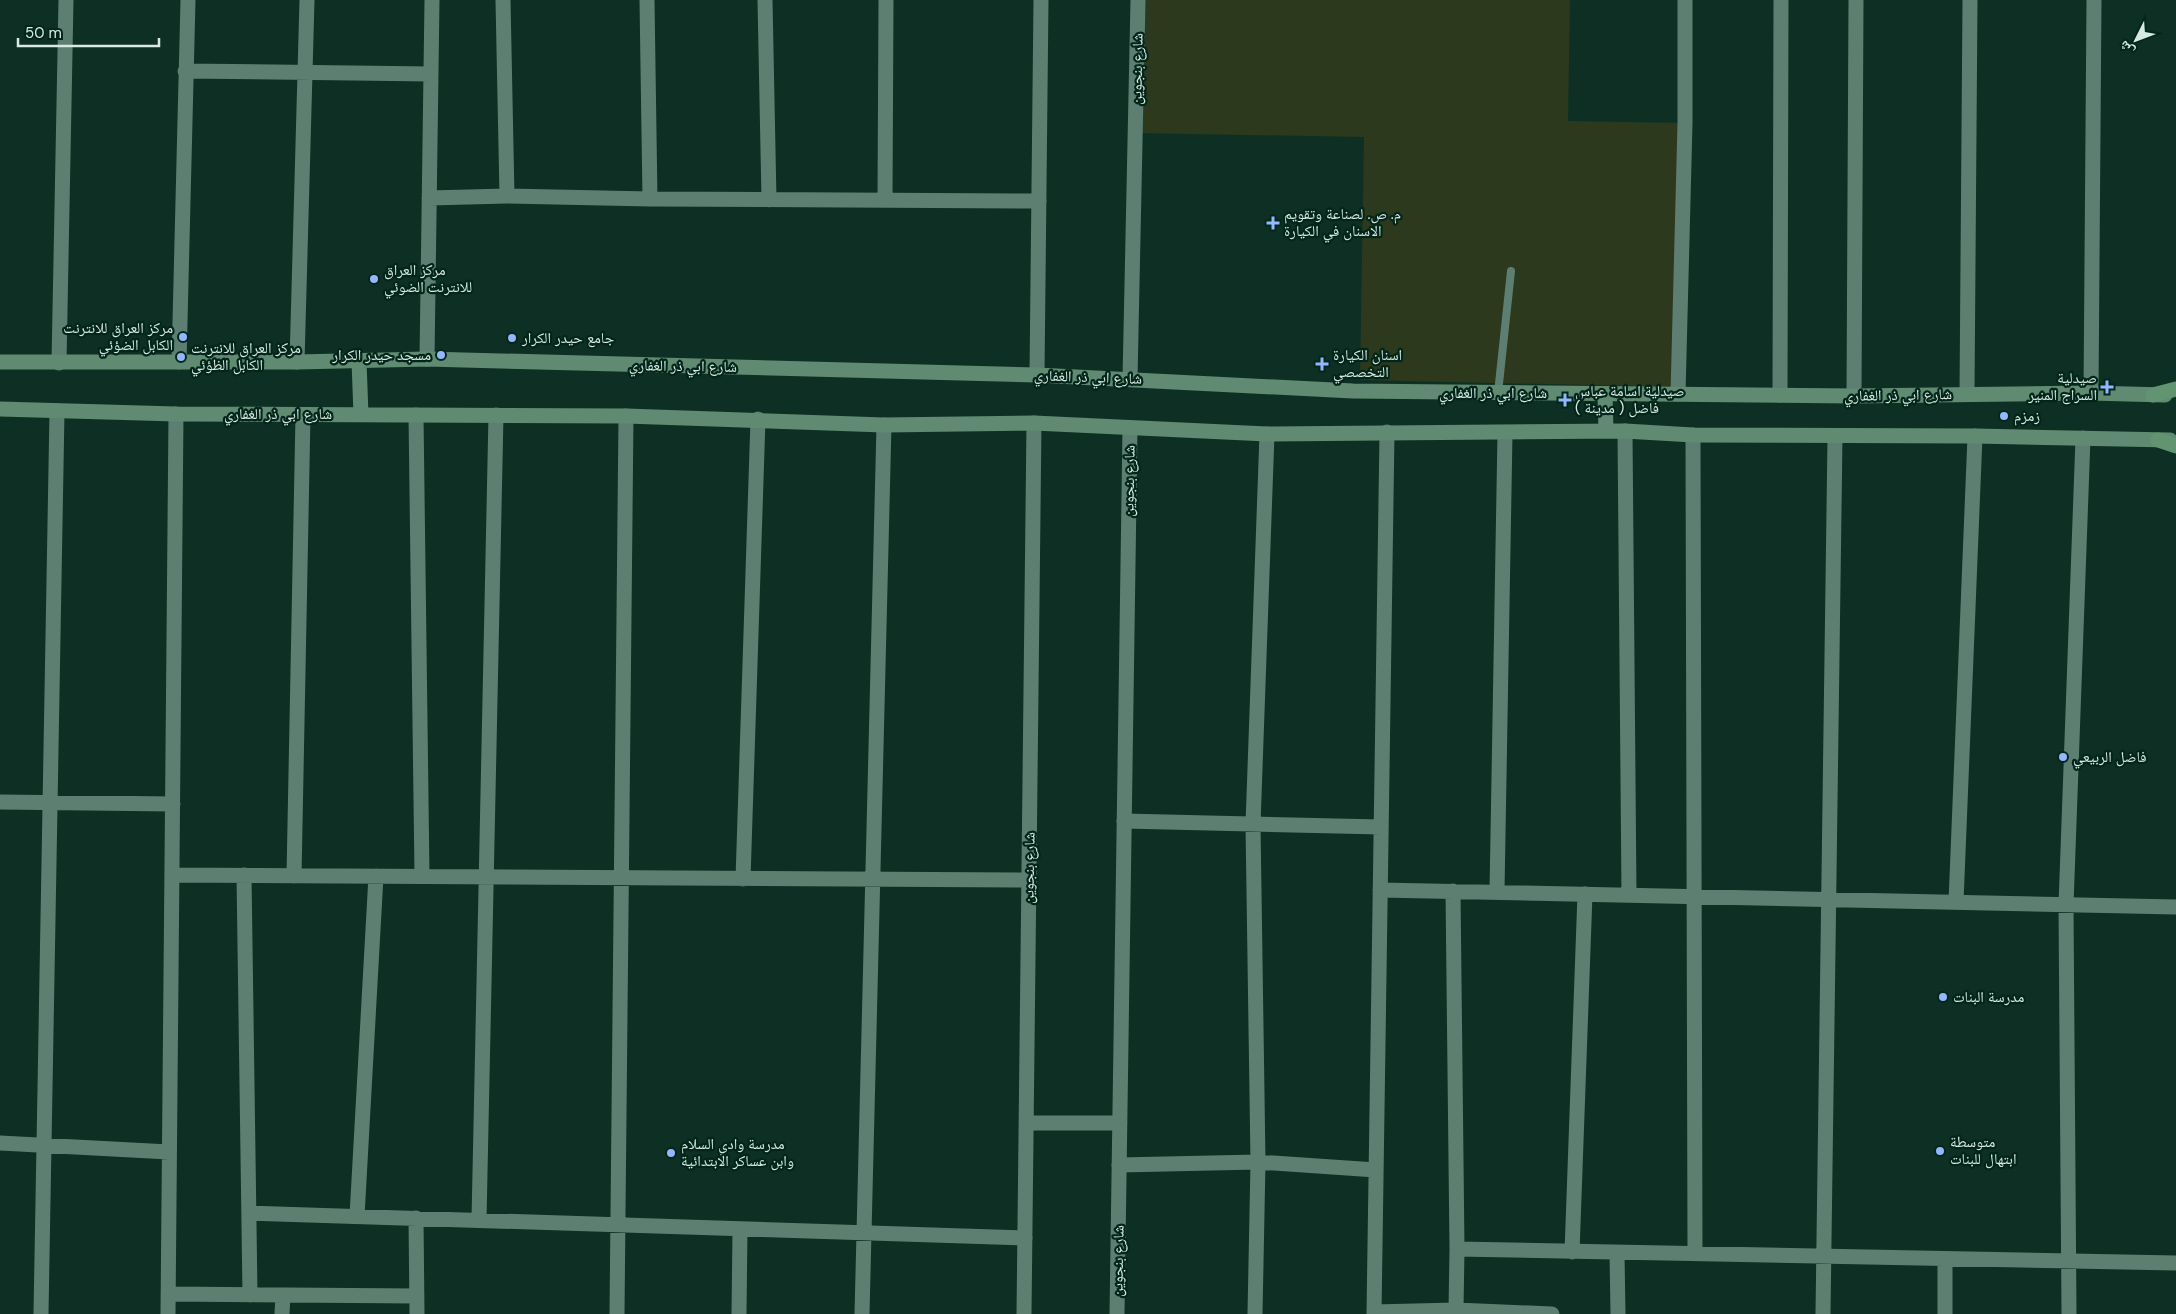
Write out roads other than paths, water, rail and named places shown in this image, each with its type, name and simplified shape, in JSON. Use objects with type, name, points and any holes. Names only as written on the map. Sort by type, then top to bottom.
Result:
[{"type":"main road","name":"شارع ابي ذر الغفاري","points":[[0,362],[427,360],[1037,375],[1353,391],[1498,394],[1854,396],[2091,393],[2176,396]]},
{"type":"main road","points":[[359,361],[361,415]]},
{"type":"main road","points":[[2152,395],[2176,389]]},
{"type":"main road","points":[[1605,394],[1606,431]]},
{"type":"main road","name":"شارع ابي ذر الغفاري","points":[[0,409],[176,414],[626,416],[884,425],[1034,423],[1267,434],[1625,431],[1693,435],[1975,436],[2176,440]]},
{"type":"main road","points":[[2158,440],[2176,446]]},
{"type":"street","points":[[59,363],[66,0]]},
{"type":"street","points":[[179,362],[188,0]]},
{"type":"street","points":[[297,362],[307,0]]},
{"type":"street","points":[[427,360],[432,0]]},
{"type":"street","points":[[503,0],[507,196]]},
{"type":"street","points":[[647,0],[650,199]]},
{"type":"street","points":[[766,0],[769,200]]},
{"type":"street","points":[[885,200],[886,0]]},
{"type":"street","points":[[1037,375],[1041,0]]},
{"type":"street","name":"شارع بنجوين","points":[[1130,379],[1138,0]]},
{"type":"street","points":[[1678,394],[1685,0]]},
{"type":"street","points":[[1780,0],[1780,395]]},
{"type":"street","points":[[1854,396],[1856,0]]},
{"type":"street","points":[[1967,394],[1970,0]]},
{"type":"street","points":[[2091,393],[2094,0]]},
{"type":"street","points":[[185,71],[305,74],[431,74]]},
{"type":"street","points":[[429,198],[507,196],[650,199],[1039,201]]},
{"type":"street","points":[[40,1314],[57,411]]},
{"type":"street","points":[[168,1314],[176,414]]},
{"type":"street","points":[[294,876],[302,415]]},
{"type":"street","points":[[416,415],[422,876]]},
{"type":"street","points":[[479,1220],[496,415]]},
{"type":"street","points":[[617,1314],[626,416]]},
{"type":"street","points":[[743,878],[758,420]]},
{"type":"street","name":"شارع بنجوين","points":[[1024,1314],[1034,423]]},
{"type":"street","points":[[862,1314],[884,425]]},
{"type":"street","name":"شارع بنجوين","points":[[1117,1314],[1130,428]]},
{"type":"street","points":[[1625,431],[1629,895]]},
{"type":"street","points":[[1387,432],[1374,1313],[1456,1310],[1552,1314]]},
{"type":"street","points":[[1497,892],[1505,432]]},
{"type":"street","points":[[1255,1314],[1258,1162],[1252,824],[1267,434]]},
{"type":"street","points":[[1693,435],[1695,1254]]},
{"type":"street","points":[[1823,1314],[1835,436]]},
{"type":"street","points":[[1956,902],[1975,436]]},
{"type":"street","points":[[2069,1314],[2066,904],[2083,438]]},
{"type":"street","points":[[0,802],[173,804]]},
{"type":"street","points":[[1124,821],[1381,827]]},
{"type":"street","points":[[172,875],[1029,880]]},
{"type":"street","points":[[244,875],[250,1295]]},
{"type":"street","points":[[357,1216],[376,876]]},
{"type":"street","points":[[1380,890],[2176,907]]},
{"type":"street","points":[[1453,891],[1458,1249],[1456,1310]]},
{"type":"street","points":[[1572,1252],[1585,894]]},
{"type":"street","points":[[1026,1123],[1120,1123]]},
{"type":"street","points":[[0,1143],[169,1152]]},
{"type":"street","points":[[1119,1165],[1258,1162],[1376,1170]]},
{"type":"street","points":[[249,1213],[1025,1238]]},
{"type":"street","points":[[416,1218],[417,1314]]},
{"type":"street","points":[[739,1314],[740,1229]]},
{"type":"street","points":[[1458,1249],[2176,1263]]},
{"type":"street","points":[[1618,1253],[1618,1314]]},
{"type":"street","points":[[1945,1259],[1945,1314]]},
{"type":"street","points":[[168,1294],[417,1296]]},
{"type":"street","points":[[282,1314],[283,1295]]},
{"type":"lane","points":[[1498,394],[1512,271]]},
{"type":"place","name":"م. ص. لصناعة وتقويم الاسنان في الكيارة","points":[[1273,223]]},
{"type":"place","name":"مركز العراق للانترنت الضوئي","points":[[374,279]]},
{"type":"place","name":"مركز العراق للانترنت الكابل الضؤئي","points":[[183,337]]},
{"type":"place","name":"جامع حيدر الكرار","points":[[512,338]]},
{"type":"place","name":"مسجد حيدر الكرار","points":[[441,355]]},
{"type":"place","name":"مركز العراق للانترنت الكابل الظؤئي","points":[[181,357]]},
{"type":"place","name":"اسنان الكيارة التخصصي","points":[[1322,364]]},
{"type":"place","name":"صيدلية السراج المنير","points":[[2107,387]]},
{"type":"place","name":"صيدلية اسامة عباس فاضل ( مدينة )","points":[[1565,400]]},
{"type":"place","name":"زمزم","points":[[2004,416]]},
{"type":"place","name":"فاضل الربيعي","points":[[2063,757]]},
{"type":"place","name":"مدرسة البنات","points":[[1943,997]]},
{"type":"place","name":"متوسطة ابتهال للبنات","points":[[1940,1151]]},
{"type":"place","name":"مدرسة وادي السلام وابن عساكر الابتدائية","points":[[671,1153]]}]
